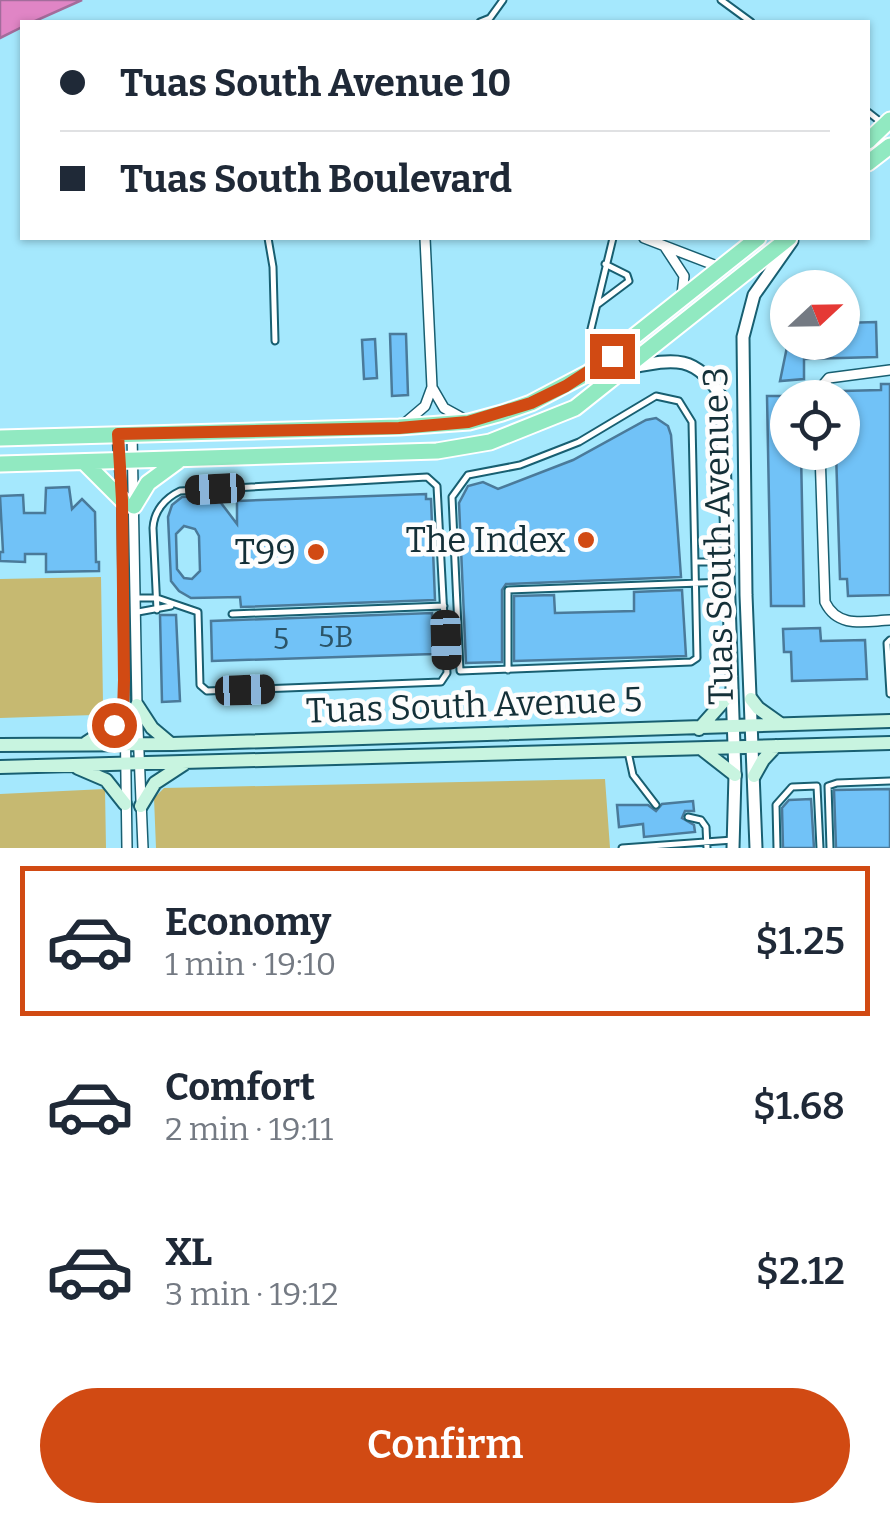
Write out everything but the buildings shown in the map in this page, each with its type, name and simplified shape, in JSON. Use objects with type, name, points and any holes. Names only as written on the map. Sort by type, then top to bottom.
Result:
[{"type":"main road","points":[[870,162],[890,146]]},
{"type":"main road","points":[[0,438],[399,428],[468,422],[531,403],[577,380],[756,240]]},
{"type":"main road","points":[[0,464],[465,448],[515,434],[576,408],[789,240]]},
{"type":"main road","points":[[84,462],[128,503],[178,460]]},
{"type":"main road","points":[[699,728],[731,693]]},
{"type":"main road","points":[[751,698],[761,711],[780,724]]},
{"type":"main road","points":[[136,705],[152,728],[172,744]]},
{"type":"main road","points":[[84,744],[110,729],[123,712]]},
{"type":"main road","name":"Tuas South Avenue 5","points":[[0,745],[172,744],[890,721]]},
{"type":"main road","name":"Tuas South Avenue 5","points":[[0,768],[890,742]]},
{"type":"main road","points":[[754,776],[776,746]]},
{"type":"main road","points":[[703,750],[735,775]]},
{"type":"main road","points":[[141,806],[156,782],[186,762]]},
{"type":"main road","points":[[68,765],[106,780],[126,804]]},
{"type":"street","points":[[399,428],[425,406],[432,386],[425,240]]},
{"type":"street","points":[[650,240],[722,268]]},
{"type":"street","name":"Tuas South Avenue 3","points":[[756,848],[743,337],[754,295],[791,240]]},
{"type":"street","points":[[662,244],[684,276],[682,298]]},
{"type":"street","name":"Tuas South Avenue 3","points":[[628,368],[662,361],[684,362],[711,378],[722,398],[735,775],[733,844]]},
{"type":"street","points":[[824,380],[890,370]]},
{"type":"street","points":[[432,386],[444,408],[468,422]]},
{"type":"street","points":[[125,434],[136,598],[136,705],[131,744],[124,763],[128,848]]},
{"type":"street","points":[[821,470],[825,602],[841,621],[890,620]]},
{"type":"street","points":[[128,503],[123,712],[140,763],[143,848]]},
{"type":"lane","points":[[485,20],[503,0]]},
{"type":"lane","points":[[722,0],[748,20]]},
{"type":"lane","points":[[490,18],[494,20]]},
{"type":"lane","points":[[268,240],[273,268],[274,341]]},
{"type":"lane","points":[[590,333],[612,240]]},
{"type":"lane","points":[[595,307],[628,281],[627,274],[604,264]]},
{"type":"lane","points":[[656,396],[672,397],[686,408],[692,422],[696,583],[695,660],[464,672],[458,667],[452,497],[468,475],[520,464],[579,442],[656,396]]},
{"type":"lane","points":[[136,598],[157,598],[198,612],[200,685],[207,691],[441,682],[447,673],[440,498],[436,486],[427,477],[180,491],[170,496],[154,518],[157,598],[157,610]]},
{"type":"lane","points":[[696,562],[726,562]]},
{"type":"lane","points":[[508,670],[508,590],[726,582]]},
{"type":"lane","points":[[136,612],[174,605]]},
{"type":"lane","points":[[232,614],[444,606]]},
{"type":"lane","points":[[890,640],[890,694]]},
{"type":"lane","points":[[627,750],[633,775],[656,804]]},
{"type":"lane","points":[[830,848],[828,786],[890,782]]},
{"type":"lane","points":[[777,848],[776,805],[794,786],[816,786],[820,848]]},
{"type":"lane","points":[[688,817],[701,820],[706,827],[707,845]]},
{"type":"lane","points":[[622,848],[733,844]]},
{"type":"shaded area","points":[[0,0],[82,0],[37,20],[20,20],[20,28],[0,38]]},
{"type":"shaded area","points":[[101,577],[103,703],[94,715],[0,718],[0,579]]},
{"type":"shaded area","points":[[605,779],[610,848],[156,848],[154,798],[164,788]]},
{"type":"shaded area","points":[[105,789],[106,848],[0,848],[0,794]]},
{"type":"place","name":"The Index","points":[[586,540]]},
{"type":"place","name":"T99","points":[[316,552]]},
{"type":"route","points":[[114,725],[123,712],[124,680],[118,434],[399,428],[468,422],[531,403],[612,356]]}]
